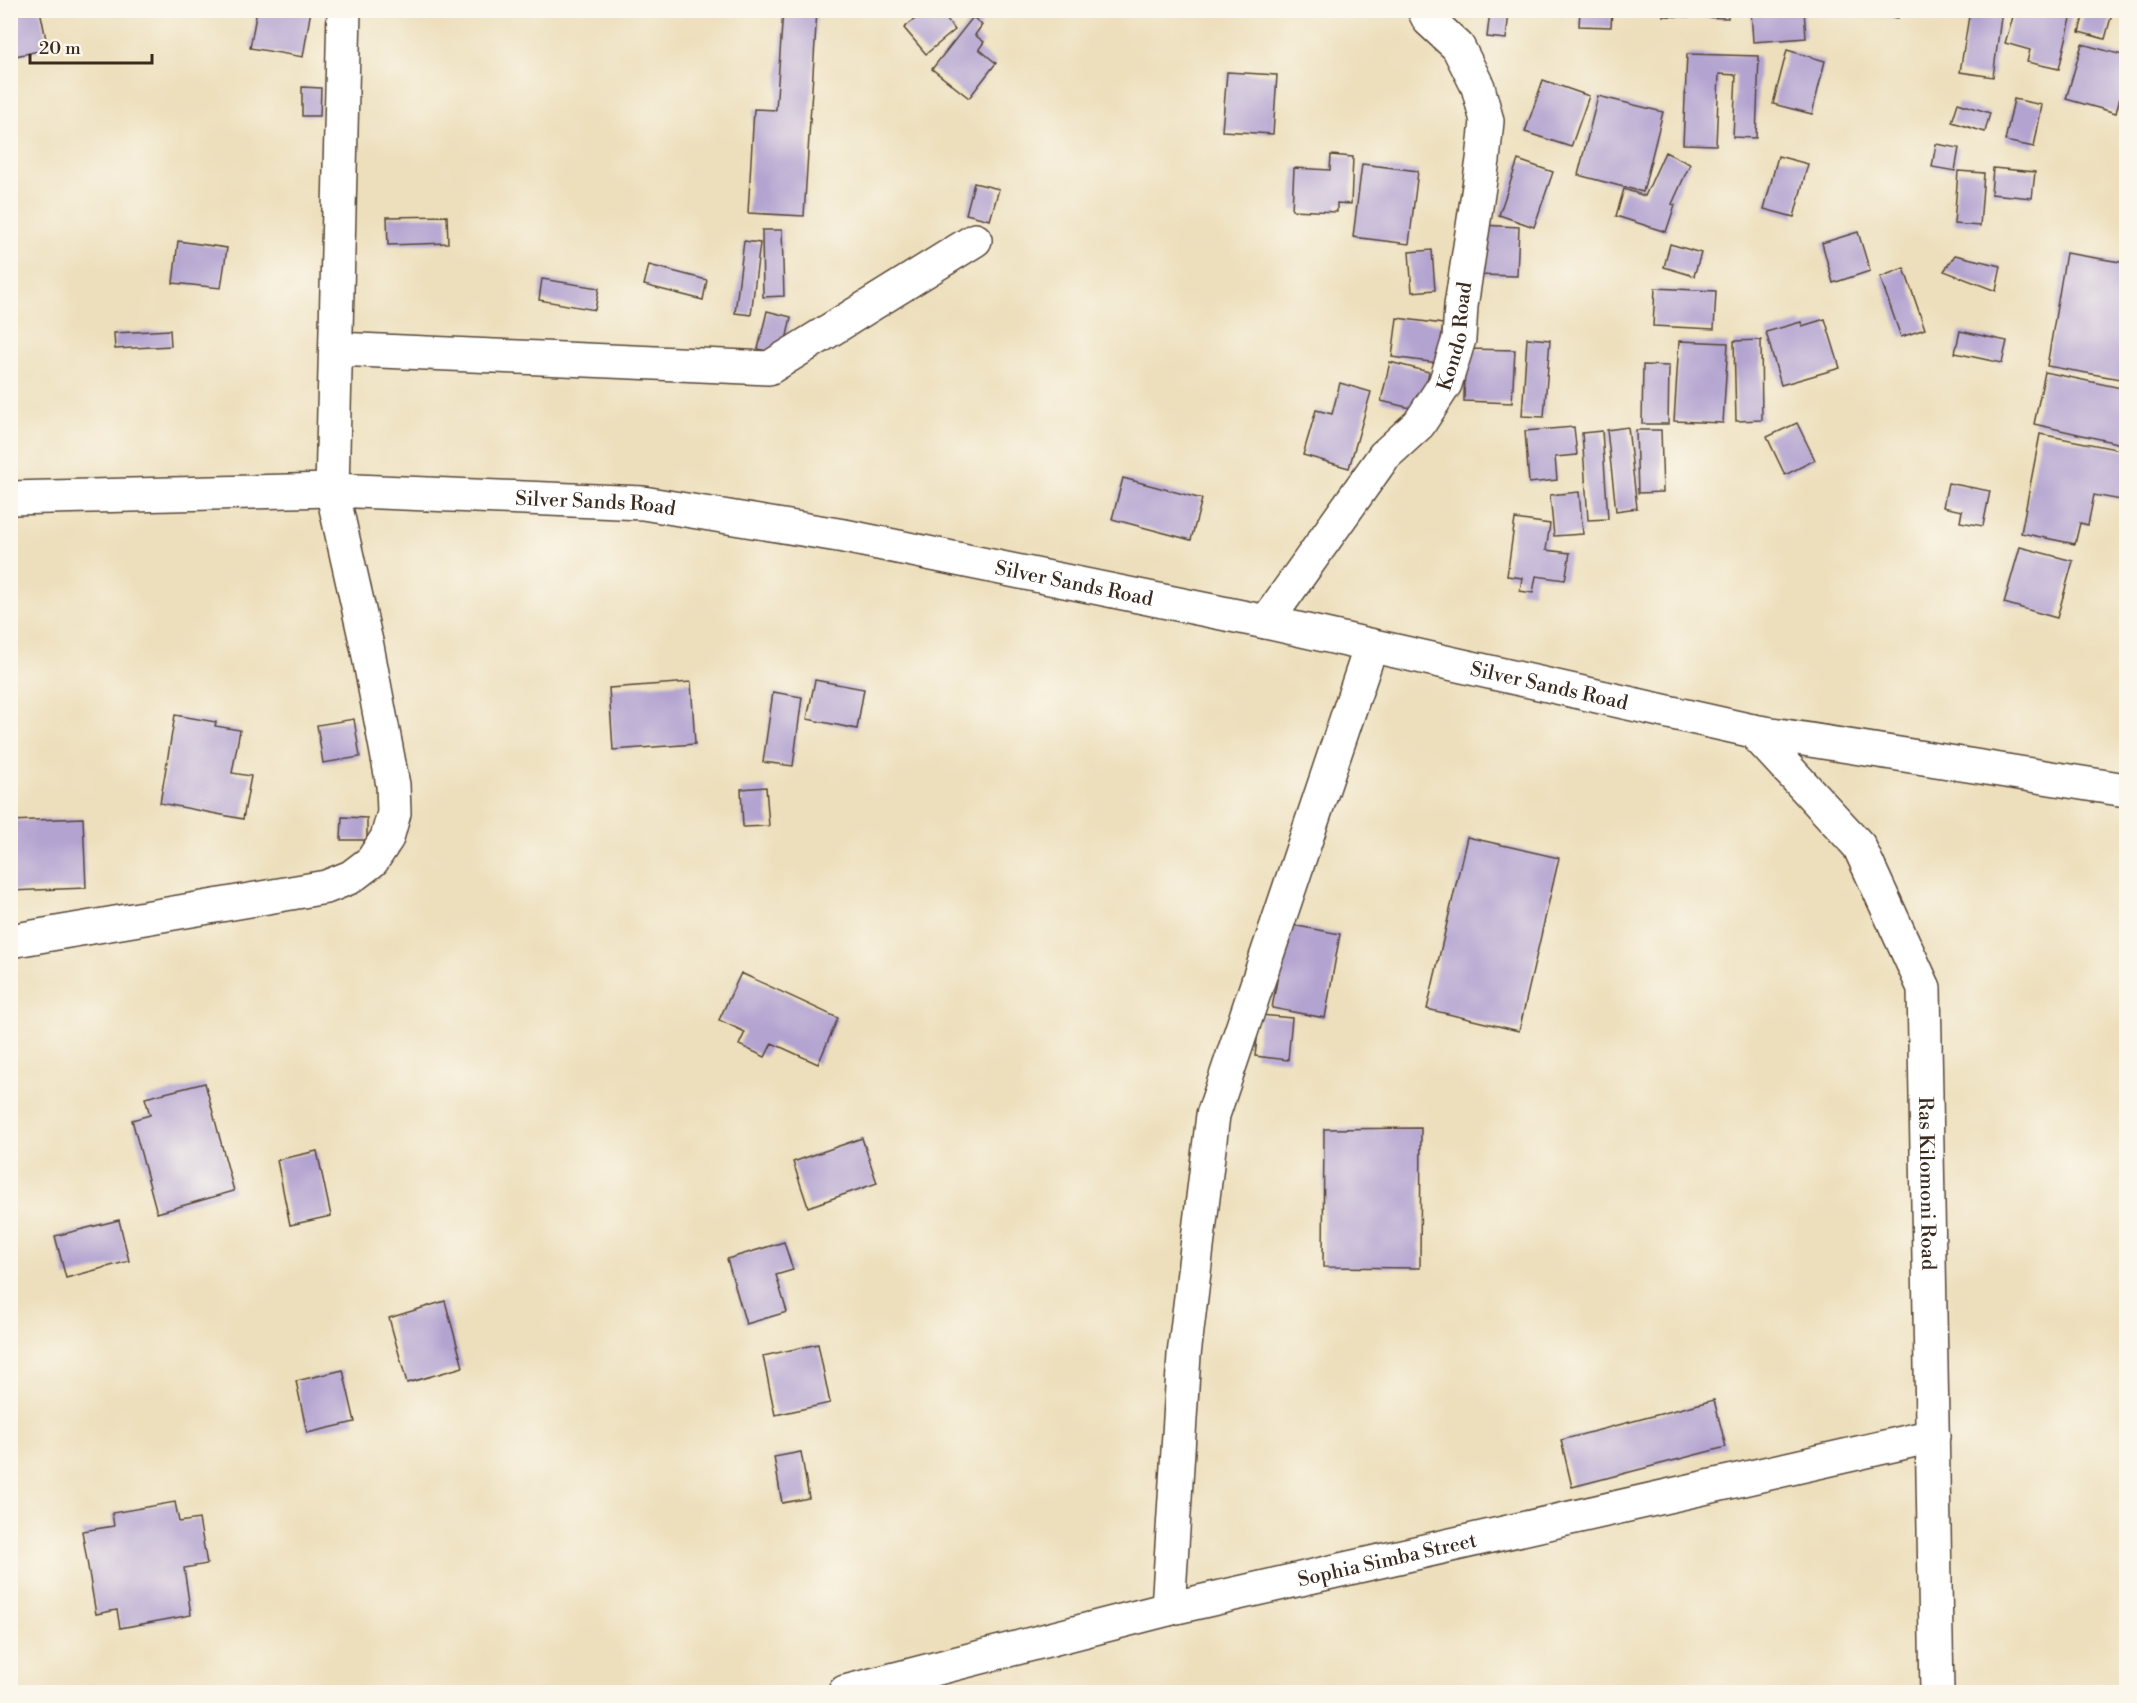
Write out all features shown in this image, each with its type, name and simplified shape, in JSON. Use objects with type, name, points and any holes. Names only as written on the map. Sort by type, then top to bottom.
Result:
[{"type":"street","points":[[10,941],[326,887],[351,877],[372,861],[387,838],[394,813],[393,785],[367,646],[332,490],[344,10]]},
{"type":"street","name":"Kondo Road","points":[[1266,622],[1384,456],[1419,424],[1445,384],[1459,339],[1461,306],[1487,121],[1478,87],[1458,47],[1430,20],[1424,10]]},
{"type":"street","points":[[336,349],[769,368],[975,240]]},
{"type":"street","name":"Silver Sands Road","points":[[10,498],[332,490],[643,503],[844,536],[1266,622],[1753,731],[2127,790]]},
{"type":"street","points":[[1168,1609],[1184,1355],[1213,1115],[1371,646]]},
{"type":"street","name":"Ras Kilomoni Road","points":[[1753,731],[1860,846],[1924,988],[1937,1692]]},
{"type":"street","name":"Sophia Simba Street","points":[[845,1692],[1168,1609],[1933,1436]]},
{"type":"building","points":[[40,10],[48,49],[11,57],[10,11]]},
{"type":"building","points":[[257,10],[311,10],[303,57],[250,48]]},
{"type":"building","points":[[783,10],[817,10],[804,216],[748,213],[754,109],[776,110]]},
{"type":"building","points":[[926,10],[939,10],[955,30],[926,54],[904,28]]},
{"type":"building","points":[[1580,10],[1612,10],[1611,27],[1579,26]]},
{"type":"building","points":[[1663,10],[1728,10],[1728,18],[1663,16]]},
{"type":"building","points":[[1751,10],[1804,10],[1806,38],[1753,42]]},
{"type":"building","points":[[1851,10],[1899,10],[1898,18],[1850,13]]},
{"type":"building","points":[[1970,10],[2002,10],[1993,77],[1960,72]]},
{"type":"building","points":[[2015,10],[2073,10],[2059,69],[2027,62],[2030,50],[2005,43]]},
{"type":"building","points":[[2085,10],[2113,10],[2105,39],[2079,32]]},
{"type":"building","points":[[1490,11],[1509,13],[1506,39],[1487,37]]},
{"type":"building","points":[[973,17],[982,25],[975,35],[984,42],[979,49],[996,63],[969,98],[932,69]]},
{"type":"building","points":[[2082,44],[2126,56],[2126,75],[2116,113],[2066,99]]},
{"type":"building","points":[[1787,50],[1825,61],[1812,114],[1773,104]]},
{"type":"building","points":[[1687,54],[1759,56],[1756,138],[1733,137],[1736,75],[1719,74],[1716,145],[1683,144]]},
{"type":"building","points":[[1227,72],[1277,75],[1273,134],[1222,131]]},
{"type":"building","points":[[1543,80],[1589,96],[1571,147],[1525,132]]},
{"type":"building","points":[[302,87],[321,88],[320,116],[302,116]]},
{"type":"building","points":[[1598,96],[1663,112],[1643,192],[1578,175]]},
{"type":"building","points":[[2014,99],[2042,105],[2034,147],[2005,141]]},
{"type":"building","points":[[1958,103],[1990,113],[1985,132],[1952,122]]},
{"type":"building","points":[[1936,144],[1959,148],[1955,171],[1932,167]]},
{"type":"building","points":[[1665,152],[1690,164],[1672,204],[1675,205],[1666,232],[1616,216],[1624,189],[1645,196]]},
{"type":"building","points":[[1331,155],[1353,157],[1351,204],[1337,203],[1337,212],[1292,210],[1294,168],[1330,170]]},
{"type":"building","points":[[1778,156],[1808,164],[1794,217],[1764,209]]},
{"type":"building","points":[[1518,160],[1553,172],[1534,227],[1499,215]]},
{"type":"building","points":[[1362,164],[1418,171],[1409,244],[1353,237]]},
{"type":"building","points":[[1993,168],[2035,172],[2032,198],[1991,194]]},
{"type":"building","points":[[1958,171],[1984,173],[1980,226],[1954,224]]},
{"type":"building","points":[[974,183],[999,189],[990,220],[966,214]]},
{"type":"building","points":[[447,216],[448,243],[388,245],[387,217]]},
{"type":"building","points":[[1482,225],[1519,227],[1517,276],[1481,275]]},
{"type":"building","points":[[762,230],[782,230],[784,296],[763,297]]},
{"type":"building","points":[[1858,232],[1870,271],[1833,283],[1822,243]]},
{"type":"building","points":[[178,241],[227,248],[221,288],[173,283]]},
{"type":"building","points":[[744,241],[760,243],[751,315],[735,313]]},
{"type":"building","points":[[1670,244],[1701,253],[1694,276],[1664,267]]},
{"type":"building","points":[[1432,250],[1435,290],[1412,292],[1409,252]]},
{"type":"building","points":[[2066,253],[2126,263],[2126,380],[2047,366]]},
{"type":"building","points":[[1955,255],[2001,266],[1996,291],[1944,271]]},
{"type":"building","points":[[649,265],[707,280],[703,300],[644,285]]},
{"type":"building","points":[[1904,268],[1925,329],[1901,337],[1880,277]]},
{"type":"building","points":[[542,279],[599,288],[595,310],[539,300]]},
{"type":"building","points":[[1655,288],[1716,291],[1714,329],[1653,326]]},
{"type":"building","points":[[767,311],[791,317],[783,355],[758,349]]},
{"type":"building","points":[[1397,318],[1443,324],[1438,363],[1392,357]]},
{"type":"building","points":[[1825,319],[1840,368],[1781,385],[1766,332],[1801,322],[1802,326]]},
{"type":"building","points":[[170,330],[171,346],[115,349],[114,333]]},
{"type":"building","points":[[1960,331],[2007,341],[2002,363],[1955,353]]},
{"type":"building","points":[[1527,338],[1550,340],[1544,417],[1522,416]]},
{"type":"building","points":[[1761,340],[1762,420],[1736,421],[1734,341]]},
{"type":"building","points":[[1679,341],[1728,343],[1723,423],[1674,421]]},
{"type":"building","points":[[1465,349],[1515,350],[1512,403],[1464,401]]},
{"type":"building","points":[[1390,362],[1429,372],[1419,410],[1381,401]]},
{"type":"building","points":[[1643,365],[1669,366],[1668,424],[1642,424]]},
{"type":"building","points":[[2045,372],[2126,389],[2126,445],[2034,424]]},
{"type":"building","points":[[1340,383],[1371,392],[1349,468],[1303,455],[1316,410],[1332,414]]},
{"type":"building","points":[[1797,423],[1815,460],[1785,475],[1767,437]]},
{"type":"building","points":[[1574,427],[1577,455],[1555,457],[1557,480],[1529,483],[1525,431]]},
{"type":"building","points":[[1628,427],[1637,508],[1616,511],[1607,430]]},
{"type":"building","points":[[1636,430],[1661,430],[1663,492],[1638,493]]},
{"type":"building","points":[[1602,431],[1608,519],[1588,520],[1582,433]]},
{"type":"building","points":[[2040,434],[2126,451],[2126,472],[2121,500],[2094,495],[2088,525],[2080,523],[2075,544],[2021,533]]},
{"type":"building","points":[[1123,478],[1202,499],[1191,540],[1112,519]]},
{"type":"building","points":[[1948,483],[1990,491],[1983,526],[1960,522],[1962,511],[1943,507]]},
{"type":"building","points":[[1579,492],[1583,534],[1554,536],[1550,495]]},
{"type":"building","points":[[1515,519],[1550,524],[1546,550],[1570,553],[1565,580],[1536,576],[1533,593],[1520,591],[1522,578],[1507,576]]},
{"type":"building","points":[[2020,547],[2073,561],[2057,618],[2004,603]]},
{"type":"building","points":[[815,680],[864,689],[857,729],[807,719]]},
{"type":"building","points":[[691,682],[695,744],[613,750],[609,688]]},
{"type":"building","points":[[773,692],[802,697],[793,766],[763,762]]},
{"type":"building","points":[[175,715],[216,722],[215,726],[240,730],[232,773],[251,776],[243,819],[160,803]]},
{"type":"building","points":[[354,719],[360,757],[323,763],[317,725]]},
{"type":"building","points":[[766,787],[769,826],[743,827],[741,789]]},
{"type":"building","points":[[342,817],[367,818],[367,840],[341,840]]},
{"type":"building","points":[[83,818],[86,888],[10,891],[10,821]]},
{"type":"building","points":[[1467,837],[1559,858],[1519,1031],[1427,1009]]},
{"type":"building","points":[[1287,924],[1340,934],[1325,1018],[1272,1008]]},
{"type":"building","points":[[741,973],[838,1018],[818,1064],[772,1043],[765,1057],[739,1045],[745,1032],[719,1020]]},
{"type":"building","points":[[1260,1015],[1292,1018],[1288,1060],[1255,1056]]},
{"type":"building","points":[[205,1083],[234,1191],[157,1213],[132,1120],[150,1115],[145,1098]]},
{"type":"building","points":[[1421,1128],[1420,1268],[1323,1267],[1324,1129]]},
{"type":"building","points":[[862,1138],[877,1183],[808,1207],[793,1162]]},
{"type":"building","points":[[317,1151],[331,1216],[290,1225],[277,1160]]},
{"type":"building","points":[[119,1220],[129,1261],[66,1278],[55,1236]]},
{"type":"building","points":[[784,1242],[793,1270],[776,1275],[787,1312],[746,1324],[727,1259]]},
{"type":"building","points":[[445,1301],[463,1367],[407,1383],[389,1318]]},
{"type":"building","points":[[818,1344],[830,1403],[775,1415],[763,1356]]},
{"type":"building","points":[[343,1370],[355,1422],[307,1433],[296,1381]]},
{"type":"building","points":[[1714,1400],[1726,1447],[1572,1487],[1561,1440]]},
{"type":"building","points":[[801,1452],[809,1498],[782,1503],[774,1457]]},
{"type":"building","points":[[175,1502],[179,1522],[199,1519],[207,1564],[184,1568],[191,1615],[120,1628],[117,1610],[96,1614],[82,1531],[114,1526],[112,1513]]}]
